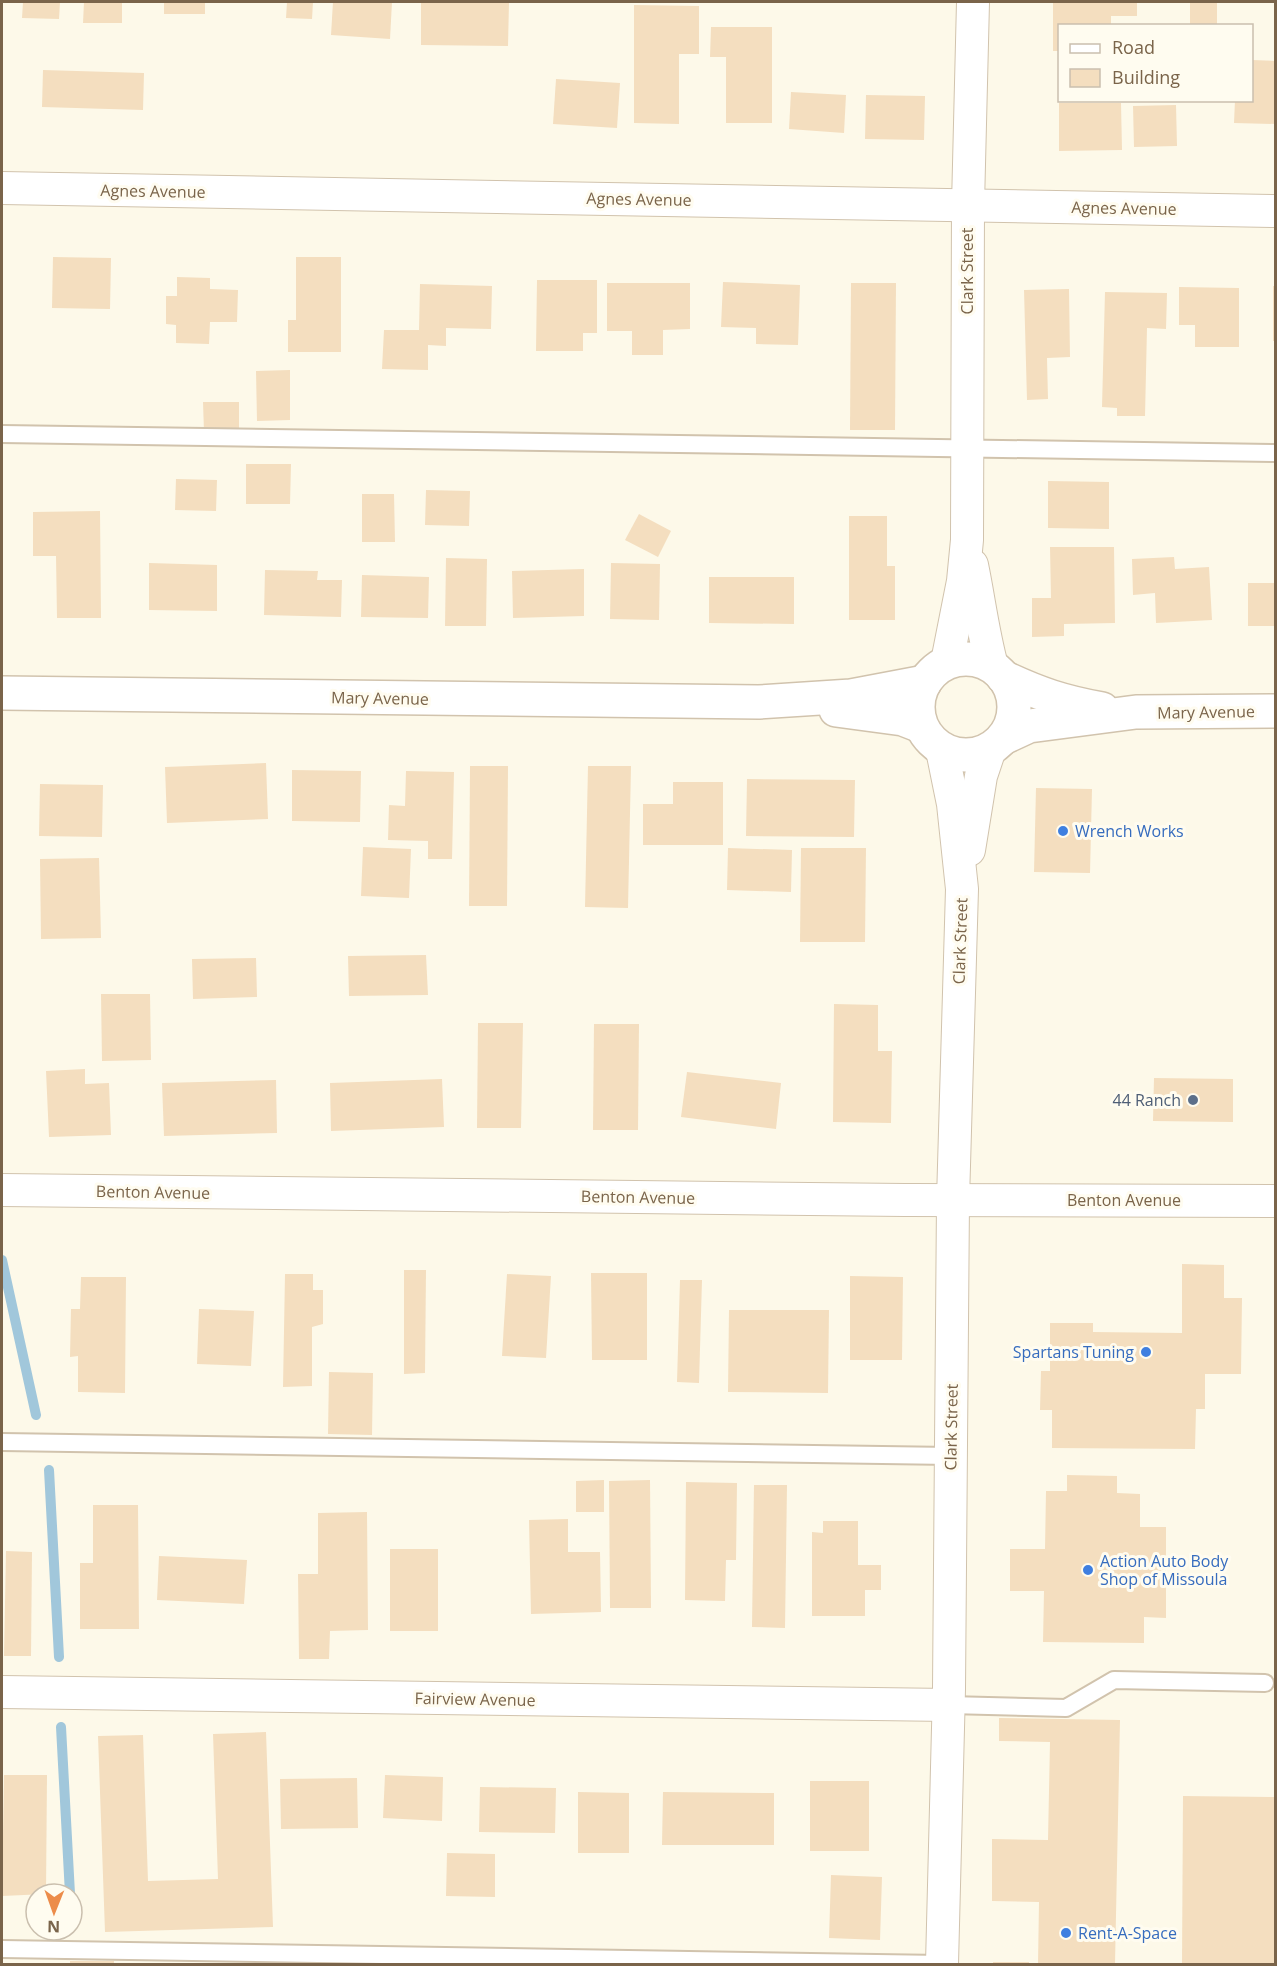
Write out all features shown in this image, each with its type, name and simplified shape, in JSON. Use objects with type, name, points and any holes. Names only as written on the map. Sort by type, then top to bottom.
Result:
[{"type":"street","name":"Clark Street","points":[[936,672],[963,581],[967,540],[968,205],[973,2]]},
{"type":"street","name":"Agnes Avenue","points":[[2,188],[1275,211]]},
{"type":"street","name":"Clark Street","points":[[967,540],[981,607],[985,641],[997,672]]},
{"type":"street","points":[[962,889],[952,804],[931,738],[917,711],[919,696],[936,672],[962,659],[978,661],[1039,694],[1070,703],[1136,712]]},
{"type":"street","name":"Mary Avenue","points":[[2,693],[759,702],[851,696],[936,672]]},
{"type":"street","points":[[962,889],[981,776],[997,744],[1011,724],[1014,707],[1011,691],[997,672]]},
{"type":"street","name":"Mary Avenue","points":[[759,702],[903,719],[931,738]]},
{"type":"street","name":"Mary Avenue","points":[[1136,712],[1275,711]]},
{"type":"street","points":[[931,738],[958,755],[974,755],[1029,726],[1136,712]]},
{"type":"street","name":"Clark Street","points":[[942,1964],[949,1706],[953,1200],[962,889]]},
{"type":"street","name":"Benton Avenue","points":[[2,1190],[1275,1201]]},
{"type":"street","name":"Fairview Avenue","points":[[2,1692],[949,1706]]},
{"type":"lane","points":[[2,434],[1275,453]]},
{"type":"lane","points":[[2,1442],[951,1456]]},
{"type":"lane","points":[[949,1706],[1066,1707],[1114,1680],[1265,1683]]},
{"type":"lane","points":[[2,1949],[942,1964]]},
{"type":"building","points":[[23,2],[60,2],[59,19],[22,18]]},
{"type":"building","points":[[84,2],[122,2],[122,23],[83,23]]},
{"type":"building","points":[[164,2],[205,2],[205,14],[164,14]]},
{"type":"building","points":[[287,2],[313,2],[312,19],[286,18]]},
{"type":"building","points":[[333,2],[392,2],[390,39],[331,35]]},
{"type":"building","points":[[421,2],[509,2],[508,46],[421,45]]},
{"type":"building","points":[[1053,2],[1137,2],[1137,16],[1111,16],[1111,24],[1058,24],[1058,51],[1053,51]]},
{"type":"building","points":[[1190,2],[1217,2],[1217,24],[1190,24]]},
{"type":"building","points":[[634,5],[699,6],[699,54],[679,54],[679,124],[634,123]]},
{"type":"building","points":[[711,27],[772,27],[772,123],[726,123],[726,57],[710,57]]},
{"type":"building","points":[[1253,60],[1275,61],[1276,124],[1234,123],[1235,102],[1253,102]]},
{"type":"building","points":[[43,70],[144,73],[143,110],[42,107]]},
{"type":"building","points":[[556,79],[620,83],[617,128],[553,124]]},
{"type":"building","points":[[791,92],[846,95],[844,133],[789,129]]},
{"type":"building","points":[[866,95],[925,96],[924,140],[865,139]]},
{"type":"building","points":[[1059,103],[1121,103],[1122,150],[1059,151]]},
{"type":"building","points":[[1176,105],[1177,146],[1134,147],[1133,106]]},
{"type":"building","points":[[53,257],[111,258],[110,309],[52,308]]},
{"type":"building","points":[[296,257],[341,257],[341,352],[288,352],[288,320],[296,320]]},
{"type":"building","points":[[177,277],[210,278],[210,289],[238,290],[237,322],[210,322],[209,344],[176,343],[176,325],[166,324],[166,296],[177,296]]},
{"type":"building","points":[[537,280],[597,280],[597,333],[583,333],[583,351],[536,351]]},
{"type":"building","points":[[723,282],[800,285],[798,345],[756,344],[756,328],[721,327]]},
{"type":"building","points":[[607,283],[690,283],[690,329],[663,330],[663,355],[632,355],[632,331],[607,331]]},
{"type":"building","points":[[851,283],[896,283],[895,430],[850,430]]},
{"type":"building","points":[[420,284],[492,286],[491,329],[446,328],[446,346],[428,345],[428,370],[382,369],[384,330],[419,330]]},
{"type":"building","points":[[1273,286],[1276,286],[1276,341],[1273,341]]},
{"type":"building","points":[[1179,287],[1239,288],[1239,347],[1195,347],[1195,325],[1179,325]]},
{"type":"building","points":[[1069,289],[1070,357],[1047,358],[1048,399],[1027,400],[1024,290]]},
{"type":"building","points":[[1105,292],[1167,293],[1166,329],[1147,328],[1145,416],[1117,416],[1117,408],[1102,407]]},
{"type":"building","points":[[290,370],[290,420],[257,421],[256,371]]},
{"type":"building","points":[[203,402],[239,402],[239,431],[204,432]]},
{"type":"building","points":[[246,464],[291,464],[290,504],[246,504]]},
{"type":"building","points":[[176,479],[217,480],[216,511],[175,510]]},
{"type":"building","points":[[1048,481],[1109,482],[1109,529],[1048,528]]},
{"type":"building","points":[[426,490],[470,491],[469,526],[425,525]]},
{"type":"building","points":[[362,494],[394,494],[395,542],[362,542]]},
{"type":"building","points":[[100,511],[101,618],[57,618],[56,556],[33,556],[33,512]]},
{"type":"building","points":[[639,514],[671,531],[658,557],[625,540]]},
{"type":"building","points":[[849,516],[887,516],[887,566],[895,566],[895,620],[849,620]]},
{"type":"building","points":[[1050,547],[1114,547],[1115,623],[1064,624],[1064,636],[1032,637],[1032,598],[1051,598]]},
{"type":"building","points":[[1174,557],[1175,569],[1209,567],[1212,620],[1156,623],[1155,593],[1133,595],[1132,559]]},
{"type":"building","points":[[446,558],[487,559],[486,626],[445,626]]},
{"type":"building","points":[[149,563],[217,565],[217,611],[149,610]]},
{"type":"building","points":[[611,563],[660,564],[659,620],[610,619]]},
{"type":"building","points":[[584,569],[584,616],[513,618],[512,571]]},
{"type":"building","points":[[265,570],[318,571],[317,580],[342,580],[341,617],[264,615]]},
{"type":"building","points":[[362,575],[429,577],[428,618],[361,617]]},
{"type":"building","points":[[709,577],[794,577],[794,624],[709,623]]},
{"type":"building","points":[[1248,583],[1276,583],[1276,626],[1248,626]]},
{"type":"building","points":[[266,763],[268,819],[167,823],[165,767]]},
{"type":"building","points":[[470,766],[508,766],[507,906],[469,906]]},
{"type":"building","points":[[588,766],[631,766],[628,908],[585,907]]},
{"type":"building","points":[[292,770],[361,771],[360,822],[292,821]]},
{"type":"building","points":[[406,771],[454,772],[452,859],[428,859],[428,841],[388,840],[389,805],[405,806]]},
{"type":"building","points":[[747,779],[855,780],[854,837],[746,836]]},
{"type":"building","points":[[673,782],[723,782],[723,845],[643,845],[643,804],[673,804]]},
{"type":"building","points":[[40,784],[103,785],[102,837],[39,836]]},
{"type":"building","name":"Wrench Works","points":[[1036,788],[1092,789],[1090,873],[1034,872]]},
{"type":"building","points":[[363,847],[411,849],[409,898],[361,896]]},
{"type":"building","points":[[728,848],[792,850],[791,892],[727,890]]},
{"type":"building","points":[[801,848],[866,848],[865,942],[800,942]]},
{"type":"building","points":[[99,858],[101,938],[41,939],[40,859]]},
{"type":"building","points":[[426,955],[428,995],[349,996],[348,956]]},
{"type":"building","points":[[256,958],[257,997],[193,999],[192,959]]},
{"type":"building","points":[[101,994],[150,994],[151,1060],[102,1061]]},
{"type":"building","points":[[834,1004],[878,1005],[878,1051],[892,1051],[891,1123],[833,1122]]},
{"type":"building","points":[[478,1023],[523,1023],[521,1128],[477,1128]]},
{"type":"building","points":[[594,1024],[639,1024],[638,1130],[593,1130]]},
{"type":"building","points":[[85,1069],[85,1084],[109,1083],[111,1135],[49,1137],[46,1071]]},
{"type":"building","points":[[687,1072],[781,1083],[776,1129],[681,1117]]},
{"type":"building","name":"44 Ranch","points":[[1154,1078],[1233,1079],[1233,1122],[1153,1121]]},
{"type":"building","points":[[442,1079],[444,1127],[331,1131],[330,1083]]},
{"type":"building","points":[[276,1080],[277,1133],[164,1136],[162,1083]]},
{"type":"building","name":"Spartans Tuning","points":[[1182,1264],[1224,1265],[1224,1298],[1242,1298],[1241,1374],[1205,1374],[1205,1409],[1196,1409],[1195,1449],[1052,1448],[1052,1410],[1040,1410],[1041,1371],[1050,1371],[1050,1323],[1093,1323],[1093,1332],[1182,1333]]},
{"type":"building","points":[[404,1270],[426,1270],[425,1373],[404,1374]]},
{"type":"building","points":[[591,1273],[647,1273],[647,1360],[592,1360]]},
{"type":"building","points":[[285,1274],[313,1274],[313,1290],[323,1290],[323,1324],[312,1327],[312,1386],[283,1387]]},
{"type":"building","points":[[507,1274],[551,1276],[546,1358],[502,1356]]},
{"type":"building","points":[[850,1276],[903,1277],[902,1360],[850,1360]]},
{"type":"building","points":[[81,1277],[126,1277],[125,1393],[78,1392],[78,1356],[70,1357],[71,1309],[80,1309]]},
{"type":"building","points":[[680,1280],[702,1280],[699,1383],[677,1382]]},
{"type":"building","points":[[199,1309],[254,1311],[251,1366],[197,1364]]},
{"type":"building","points":[[729,1310],[829,1310],[828,1393],[728,1392]]},
{"type":"building","points":[[329,1372],[373,1373],[372,1435],[328,1434]]},
{"type":"building","name":"Action Auto Body Shop of Missoula","points":[[1067,1475],[1117,1476],[1117,1493],[1140,1494],[1140,1527],[1166,1527],[1166,1618],[1144,1617],[1144,1643],[1043,1642],[1044,1591],[1010,1591],[1010,1549],[1045,1549],[1046,1491],[1067,1491]]},
{"type":"building","points":[[604,1480],[604,1512],[576,1512],[576,1481]]},
{"type":"building","points":[[650,1480],[651,1608],[610,1608],[609,1481]]},
{"type":"building","points":[[686,1482],[737,1483],[736,1560],[726,1560],[725,1601],[685,1600]]},
{"type":"building","points":[[754,1485],[787,1485],[785,1628],[752,1627]]},
{"type":"building","points":[[93,1505],[138,1505],[139,1629],[80,1629],[80,1563],[93,1563]]},
{"type":"building","points":[[367,1512],[368,1630],[330,1631],[329,1659],[299,1659],[298,1574],[318,1574],[318,1513]]},
{"type":"building","points":[[568,1519],[568,1552],[600,1552],[601,1612],[531,1614],[529,1520]]},
{"type":"building","points":[[823,1521],[858,1521],[858,1565],[881,1565],[881,1590],[865,1590],[865,1616],[812,1616],[812,1532],[823,1533]]},
{"type":"building","points":[[390,1549],[438,1549],[438,1631],[390,1631]]},
{"type":"building","points":[[6,1551],[32,1552],[31,1656],[4,1656]]},
{"type":"building","points":[[159,1556],[247,1560],[244,1604],[157,1600]]},
{"type":"building","points":[[999,1718],[1120,1720],[1115,1964],[1038,1964],[1039,1902],[992,1901],[992,1839],[1048,1840],[1050,1742],[999,1741]]},
{"type":"building","points":[[266,1732],[273,1927],[105,1932],[98,1736],[143,1735],[148,1881],[218,1879],[213,1734]]},
{"type":"building","points":[[4,1775],[47,1775],[46,1882],[24,1882],[24,1895],[2,1896]]},
{"type":"building","points":[[385,1775],[443,1777],[442,1821],[383,1818]]},
{"type":"building","points":[[357,1778],[358,1828],[281,1829],[280,1779]]},
{"type":"building","points":[[810,1781],[869,1781],[869,1851],[810,1851]]},
{"type":"building","points":[[480,1787],[556,1788],[555,1833],[479,1832]]},
{"type":"building","points":[[578,1792],[629,1793],[629,1853],[578,1853]]},
{"type":"building","points":[[663,1792],[774,1793],[774,1845],[662,1845]]},
{"type":"building","points":[[1183,1796],[1276,1797],[1276,1964],[1182,1964]]},
{"type":"building","points":[[447,1853],[495,1854],[495,1897],[446,1896]]},
{"type":"building","points":[[831,1875],[882,1877],[880,1940],[829,1938]]},
{"type":"building","points":[[70,1961],[114,1961],[114,1964],[70,1964]]},
{"type":"building","points":[[993,1962],[1029,1962],[1029,1964],[993,1964]]},
{"type":"waterway","points":[[2,1260],[36,1415]]},
{"type":"waterway","points":[[49,1470],[59,1657]]},
{"type":"waterway","points":[[61,1727],[69,1882]]},
{"type":"place","name":"Wrench Works","points":[[1063,831]]},
{"type":"place","name":"44 Ranch","points":[[1193,1100]]},
{"type":"place","name":"Spartans Tuning","points":[[1146,1352]]},
{"type":"place","name":"Action Auto Body Shop of Missoula","points":[[1088,1570]]},
{"type":"place","name":"Rent-A-Space","points":[[1066,1933]]}]
